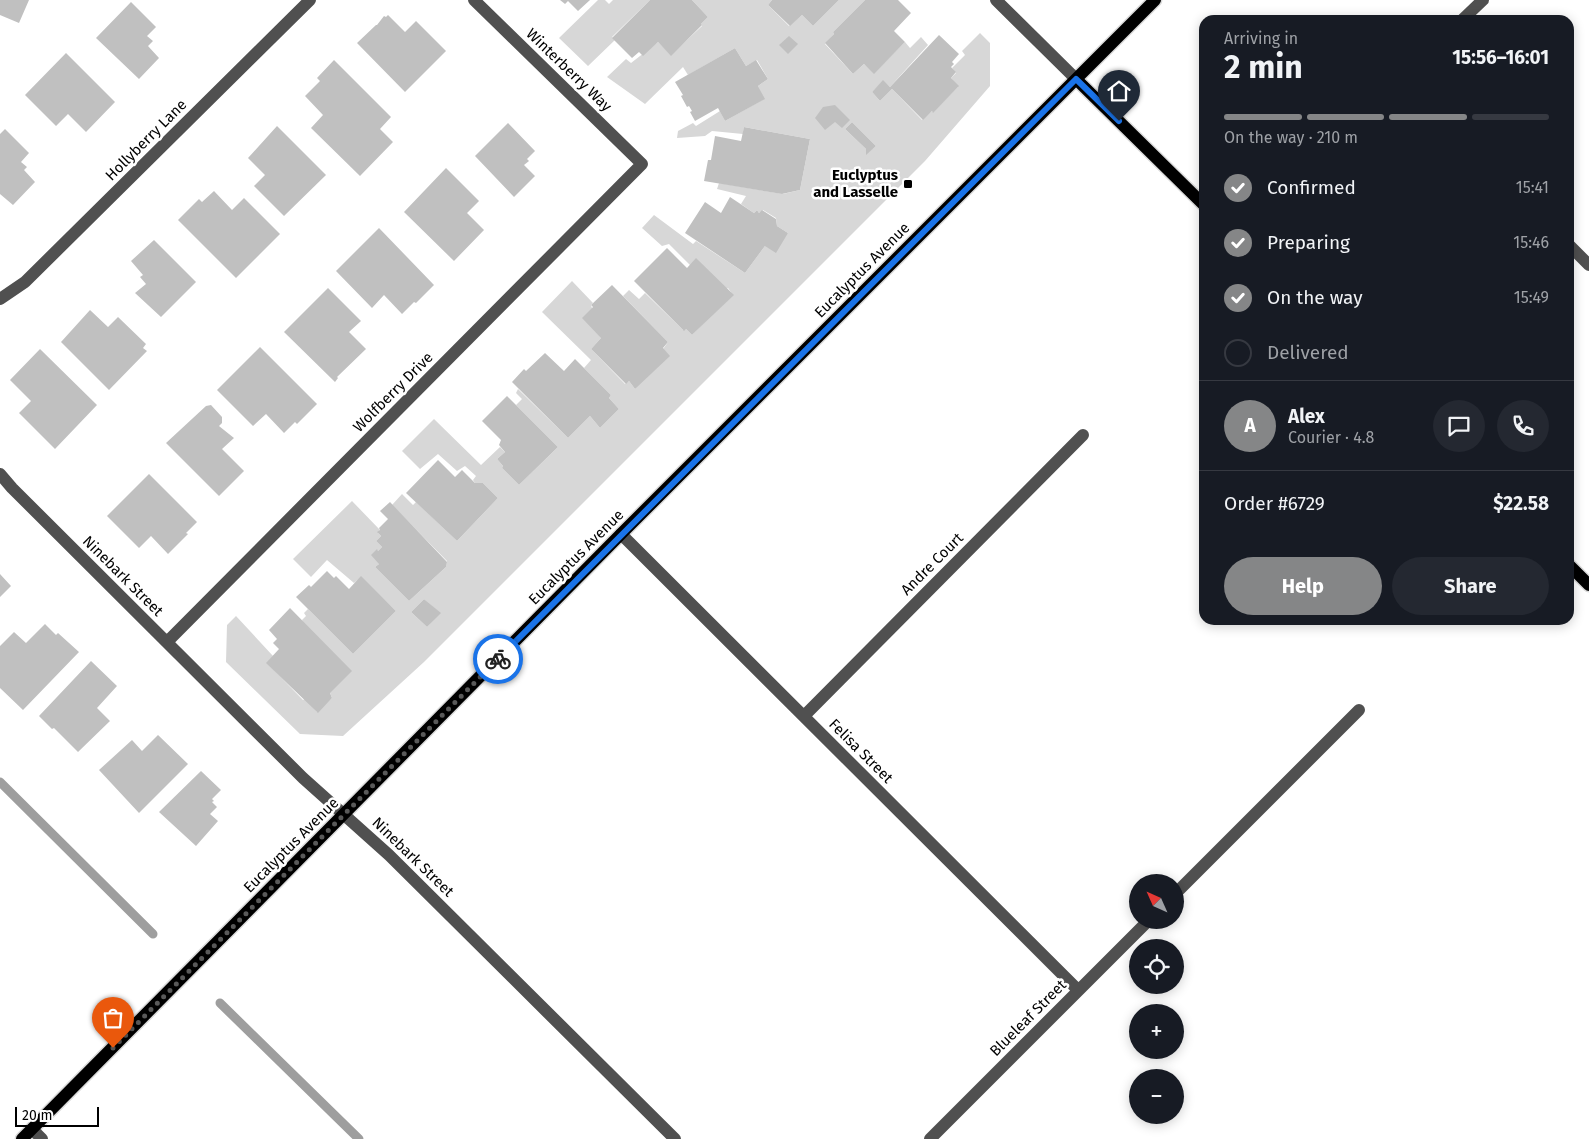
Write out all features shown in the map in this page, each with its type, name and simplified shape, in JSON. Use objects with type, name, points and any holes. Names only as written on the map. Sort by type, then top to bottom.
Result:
[{"type":"main road","name":"Eucalyptus Avenue","points":[[22,1139],[621,534],[1155,0]]},
{"type":"main road","points":[[1076,79],[1199,200]]},
{"type":"main road","points":[[1574,570],[1589,585]]},
{"type":"street","name":"Hollyberry Lane","points":[[0,299],[25,282],[310,0]]},
{"type":"street","name":"Winterberry Way","points":[[474,0],[642,164]]},
{"type":"street","points":[[996,0],[1076,79]]},
{"type":"street","points":[[1467,15],[1483,0]]},
{"type":"street","name":"Wolfberry Drive","points":[[167,642],[642,164]]},
{"type":"street","points":[[1574,250],[1589,265]]},
{"type":"street","name":"Andre Court","points":[[804,716],[1083,435]]},
{"type":"street","name":"Ninebark Street","points":[[0,474],[304,778],[390,855],[675,1139]]},
{"type":"street","name":"Felisa Street","points":[[621,534],[1078,990]]},
{"type":"street","points":[[1184,885],[1359,710]]},
{"type":"street","name":"Blueleaf Street","points":[[930,1139],[1140,929]]},
{"type":"street","points":[[32,1129],[42,1139]]},
{"type":"shaded area","points":[[598,0],[605,0],[609,4],[613,0],[650,0],[612,37],[615,40],[588,66],[559,38]]},
{"type":"shaded area","points":[[692,0],[772,0],[768,5],[789,26],[802,15],[813,26],[839,0],[865,0],[833,32],[834,34],[825,44],[853,74],[864,64],[874,73],[905,42],[910,48],[921,37],[928,45],[890,87],[883,81],[872,92],[880,101],[892,89],[922,120],[933,112],[958,87],[951,78],[956,73],[952,68],[965,55],[962,51],[980,33],[990,43],[990,86],[925,161],[424,662],[343,736],[300,734],[226,662],[227,625],[236,616],[273,656],[267,663],[317,712],[332,698],[302,620],[306,616],[304,613],[308,609],[353,654],[396,611],[361,577],[354,583],[327,560],[311,577],[293,559],[352,501],[380,530],[378,533],[381,536],[376,541],[382,547],[377,550],[379,564],[375,567],[409,601],[446,567],[447,561],[392,505],[402,494],[413,505],[416,502],[457,541],[498,498],[483,483],[475,483],[473,480],[476,476],[465,466],[457,471],[438,454],[420,469],[402,451],[434,419],[481,465],[500,447],[505,452],[497,459],[503,466],[502,468],[519,485],[558,447],[516,405],[522,399],[516,393],[518,389],[568,438],[590,416],[600,428],[619,409],[609,398],[611,395],[584,368],[591,360],[542,312],[572,281],[593,303],[591,305],[601,338],[591,349],[625,384],[629,381],[635,389],[668,342],[623,296],[629,290],[639,299],[645,293],[683,330],[686,329],[692,335],[733,295],[728,288],[726,289],[690,265],[669,244],[662,246],[642,228],[654,215],[693,244],[696,241],[745,273],[765,246],[788,233],[777,226],[776,218],[763,210],[759,213],[757,210],[754,213],[741,204],[746,196],[717,189],[719,183],[783,194],[800,190],[810,139],[744,127],[743,134],[712,131],[705,136],[677,138],[678,131],[693,123],[696,126],[720,111],[725,121],[764,99],[758,86],[768,79],[757,60],[746,66],[735,48],[688,75],[683,67],[645,104],[607,77],[626,59],[631,63],[658,42],[671,55],[702,26],[701,24],[708,17]],"holes":[[[852,122],[876,146],[866,154],[866,149],[845,129]],[[424,599],[440,613],[427,627],[411,612]]]},
{"type":"building","points":[[0,0],[29,0],[19,23],[0,15]]},
{"type":"building","points":[[560,0],[590,0],[578,11],[568,1],[565,4]]},
{"type":"building","points":[[650,0],[692,0],[708,17],[671,56],[658,42],[643,56],[639,52],[632,58],[612,38]]},
{"type":"building","points":[[772,0],[839,0],[813,26],[802,15],[790,26],[768,5]]},
{"type":"building","points":[[865,0],[898,0],[911,13],[894,31],[905,42],[874,74],[864,64],[853,74],[825,43],[834,34],[833,32]]},
{"type":"building","points":[[131,2],[156,27],[147,36],[153,41],[148,46],[159,58],[139,79],[96,38]]},
{"type":"building","points":[[388,15],[405,32],[416,21],[446,51],[405,92],[357,43],[384,16]]},
{"type":"building","points":[[939,35],[959,54],[952,62],[954,64],[951,67],[956,72],[951,78],[959,86],[933,113],[932,111],[923,120],[892,89],[880,101],[872,92],[883,80],[890,87]]},
{"type":"building","points":[[789,36],[798,44],[788,54],[779,45]]},
{"type":"building","points":[[735,48],[746,66],[756,60],[768,79],[758,86],[765,99],[725,121],[718,108],[695,121],[690,112],[692,111],[689,106],[687,107],[681,96],[683,95],[675,82]]},
{"type":"building","points":[[66,53],[115,102],[86,132],[68,114],[56,126],[25,95]]},
{"type":"building","points":[[334,60],[391,117],[380,129],[393,142],[360,176],[311,128],[323,115],[305,96],[320,81],[317,78]]},
{"type":"building","points":[[835,105],[850,120],[842,128],[835,122],[825,130],[815,118],[823,107]]},
{"type":"building","points":[[852,122],[876,146],[866,155],[866,149],[845,129]]},
{"type":"building","points":[[508,123],[535,151],[524,165],[535,176],[514,197],[475,156]]},
{"type":"building","points":[[277,126],[326,175],[284,216],[254,186],[265,175],[248,158]]},
{"type":"building","points":[[744,127],[810,139],[800,190],[782,194],[704,181],[708,160],[711,160],[715,136],[741,141]]},
{"type":"building","points":[[5,129],[29,153],[21,162],[27,167],[24,170],[35,182],[13,205],[0,194],[0,134]]},
{"type":"building","points":[[446,168],[479,201],[467,213],[484,230],[454,261],[404,212]]},
{"type":"building","points":[[214,191],[232,210],[244,198],[280,234],[236,278],[178,220],[199,199],[202,202]]},
{"type":"building","points":[[730,197],[754,213],[757,210],[759,213],[762,210],[776,219],[777,226],[788,233],[776,253],[765,246],[745,273],[685,233],[705,202],[721,213]]},
{"type":"building","points":[[379,228],[434,285],[402,314],[384,295],[372,308],[336,271]]},
{"type":"building","points":[[154,240],[196,282],[161,317],[135,293],[146,284],[140,277],[143,275],[131,261]]},
{"type":"building","points":[[667,248],[687,268],[696,258],[734,295],[692,335],[686,329],[684,331],[634,281]]},
{"type":"building","points":[[612,285],[668,342],[663,348],[670,356],[635,389],[629,381],[626,384],[591,349],[601,338],[582,318],[593,307],[591,305]]},
{"type":"building","points":[[328,288],[361,321],[349,332],[366,349],[337,377],[335,382],[284,332]]},
{"type":"building","points":[[90,310],[108,327],[118,317],[146,344],[143,348],[147,351],[109,390],[61,342]]},
{"type":"building","points":[[260,347],[317,404],[297,424],[295,422],[284,433],[266,414],[253,426],[217,390]]},
{"type":"building","points":[[40,349],[97,405],[55,449],[19,413],[31,401],[10,380]]},
{"type":"building","points":[[545,353],[564,371],[575,359],[611,395],[609,398],[619,409],[600,428],[590,416],[568,438],[512,382],[524,369],[526,371]]},
{"type":"building","points":[[507,396],[558,447],[519,485],[502,468],[503,466],[497,459],[505,452],[499,445],[501,440],[482,421]]},
{"type":"building","points":[[211,405],[222,417],[222,423],[219,426],[234,438],[222,449],[244,471],[219,496],[166,443],[206,406]]},
{"type":"building","points":[[438,460],[455,477],[462,470],[475,483],[483,483],[498,498],[457,541],[406,493]]},
{"type":"building","points":[[149,474],[197,522],[168,554],[151,536],[139,548],[107,516]]},
{"type":"building","points":[[390,502],[447,562],[446,567],[409,601],[375,567],[379,564],[371,555],[382,547],[376,541],[381,536],[377,532],[388,519],[380,511]]},
{"type":"building","points":[[327,571],[334,578],[336,576],[349,589],[361,576],[396,611],[353,654],[296,597],[309,585],[311,587]]},
{"type":"building","points":[[0,574],[11,586],[0,597]]},
{"type":"building","points":[[424,599],[441,613],[427,627],[411,612]]},
{"type":"building","points":[[290,608],[352,671],[330,693],[332,698],[318,713],[266,663],[279,649],[273,643],[277,639],[269,630]]},
{"type":"building","points":[[45,624],[79,652],[23,710],[0,688],[0,646],[14,632],[26,643]]},
{"type":"building","points":[[91,661],[117,686],[97,708],[110,721],[78,752],[39,716]]},
{"type":"building","points":[[158,735],[188,764],[139,813],[99,770],[132,740],[142,751]]},
{"type":"building","points":[[201,771],[221,790],[212,799],[214,801],[212,802],[217,807],[210,814],[218,821],[196,846],[159,812]]},
{"type":"waterway","points":[[0,782],[153,934]]},
{"type":"waterway","points":[[220,1003],[359,1139]]},
{"type":"way so far","points":[[113,1048],[498,659]]},
{"type":"place","name":"Euclyptus and Lasselle","points":[[908,184]]},
{"type":"route","points":[[498,659],[1076,79],[1119,121]]}]
